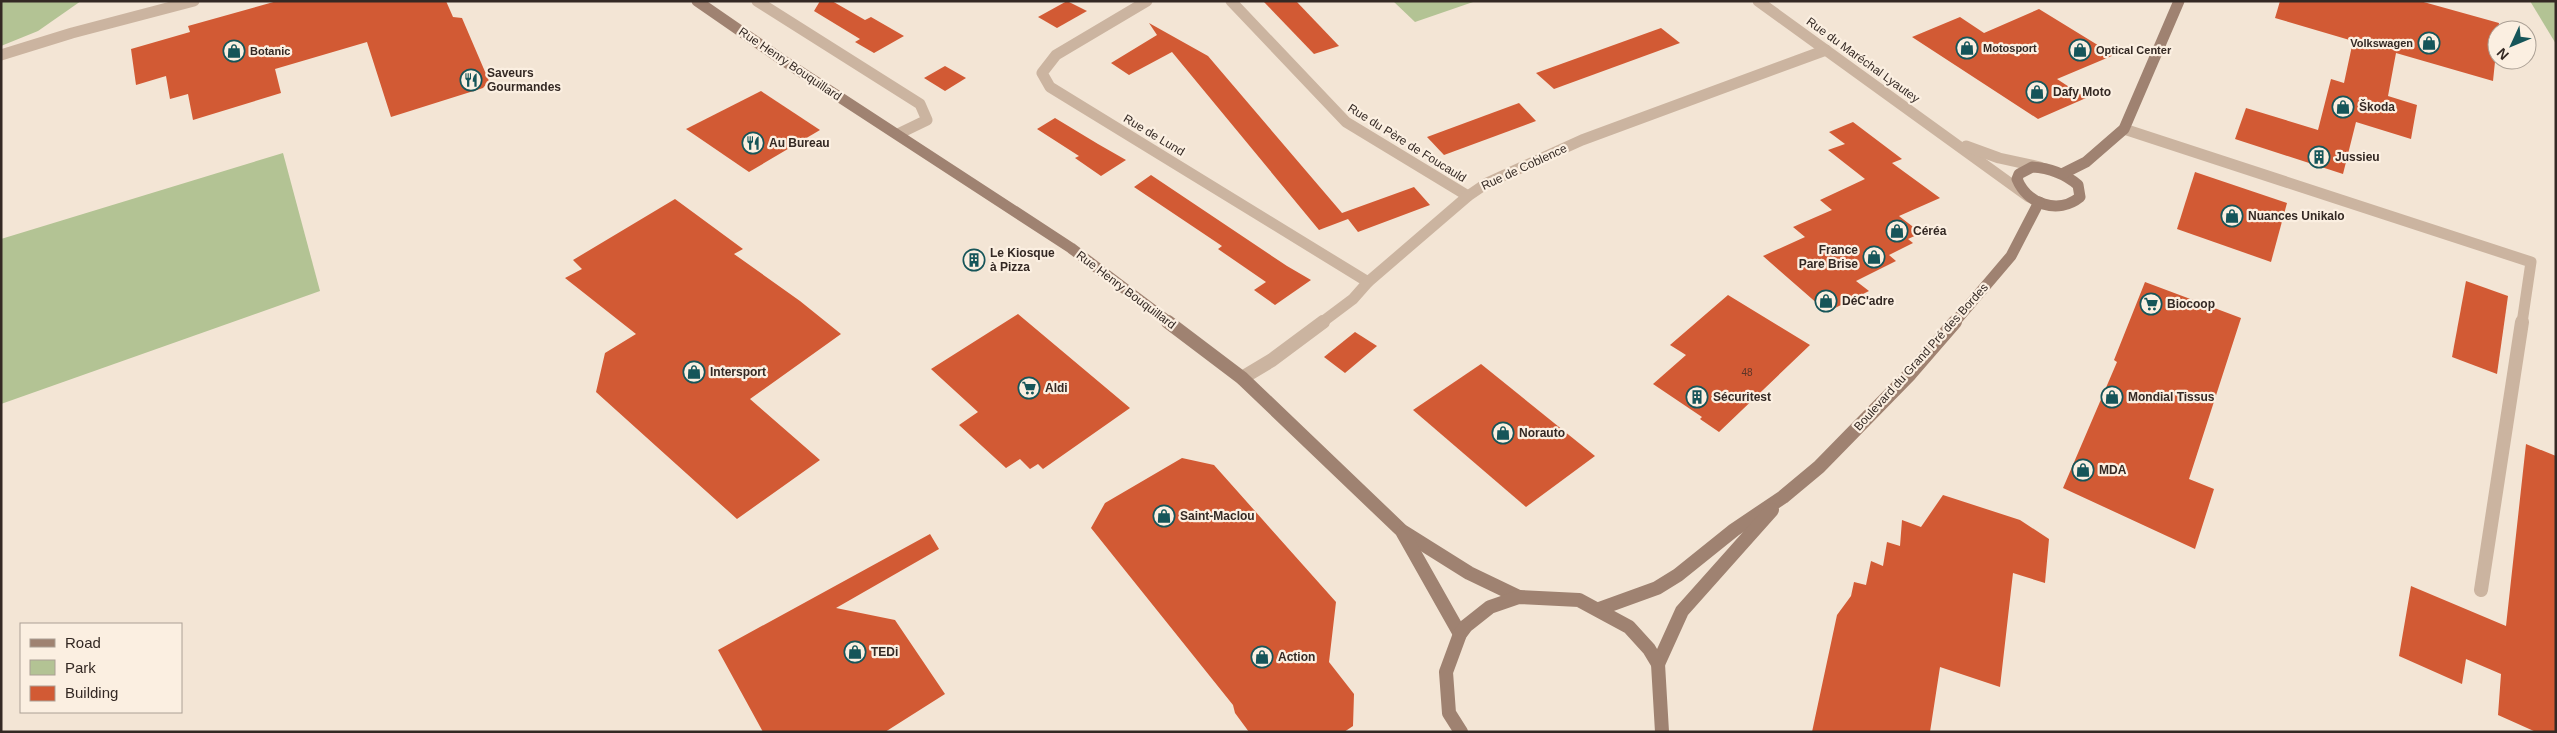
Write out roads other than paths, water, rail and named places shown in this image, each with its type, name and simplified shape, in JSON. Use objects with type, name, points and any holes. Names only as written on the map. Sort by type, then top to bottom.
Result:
[{"type":"main road","name":"Rue Henry Bouquillard","points":[[698,1],[781,59],[1071,248],[1242,378],[1402,531],[1469,573],[1519,597]]},
{"type":"main road","points":[[2064,174],[2086,162],[2124,129],[2179,1]]},
{"type":"main road","points":[[2040,167],[2064,174],[2078,185],[2080,197],[2076,202],[2060,206],[2034,199],[2022,191],[2017,179],[2024,170],[2040,167]]},
{"type":"main road","name":"Boulevard du Grand Pré des Bordes","points":[[1599,609],[1664,584],[1783,497],[1846,441],[1910,374],[2011,256],[2034,199]]},
{"type":"main road","name":"Boulevard du Grand Pré des Bordes","points":[[1658,664],[1682,610],[1783,497]]},
{"type":"main road","name":"Rue Henry Bouquillard","points":[[1402,531],[1460,634]]},
{"type":"main road","points":[[1461,732],[1449,713],[1446,672],[1460,634],[1466,626],[1490,607],[1519,597],[1579,600],[1599,609],[1629,627],[1649,649],[1658,664],[1662,732]]},
{"type":"street","points":[[1,55],[194,1]]},
{"type":"street","points":[[757,1],[920,104],[927,120],[898,134]]},
{"type":"street","name":"Rue de Lund","points":[[1148,1],[1056,55],[1042,73],[1050,87],[1368,282]]},
{"type":"street","name":"Rue du Père de Foucauld","points":[[1231,1],[1346,122],[1468,196]]},
{"type":"street","name":"Rue du Maréchal Lyautey","points":[[1758,1],[2034,199]]},
{"type":"street","name":"Rue de Coblence","points":[[1242,378],[1288,349],[1353,299],[1368,282],[1468,196],[1487,182],[1582,140],[1826,50]]},
{"type":"street","points":[[2124,129],[2531,262],[2481,590]]},
{"type":"street","name":"Rue du Maréchal Lyautey","points":[[1952,141],[1999,158],[2040,167]]},
{"type":"place","name":"Volkswagen","points":[[2429,43]]},
{"type":"place","name":"Motosport","points":[[1967,48]]},
{"type":"place","name":"Optical Center","points":[[2080,50]]},
{"type":"place","name":"Botanic","points":[[234,51]]},
{"type":"place","name":"Saveurs Gourmandes","points":[[471,80]]},
{"type":"place","name":"Dafy Moto","points":[[2037,92]]},
{"type":"place","name":"Škoda","points":[[2343,107]]},
{"type":"place","name":"Au Bureau","points":[[753,143]]},
{"type":"place","name":"Jussieu","points":[[2319,157]]},
{"type":"place","name":"Nuances Unikalo","points":[[2232,216]]},
{"type":"place","name":"Céréa","points":[[1897,231]]},
{"type":"place","name":"France Pare Brise","points":[[1874,257]]},
{"type":"place","name":"Le Kiosque à Pizza","points":[[974,260]]},
{"type":"place","name":"DéC'adre","points":[[1826,301]]},
{"type":"place","name":"Biocoop","points":[[2151,304]]},
{"type":"place","name":"Intersport","points":[[694,372]]},
{"type":"place","name":"Aldi","points":[[1029,388]]},
{"type":"place","name":"Sécuritest","points":[[1697,397]]},
{"type":"place","name":"Mondial Tissus","points":[[2112,397]]},
{"type":"place","name":"Norauto","points":[[1503,433]]},
{"type":"place","name":"MDA","points":[[2083,470]]},
{"type":"place","name":"Saint-Maclou","points":[[1164,516]]},
{"type":"place","name":"TEDi","points":[[855,652]]},
{"type":"place","name":"Action","points":[[1262,657]]}]
